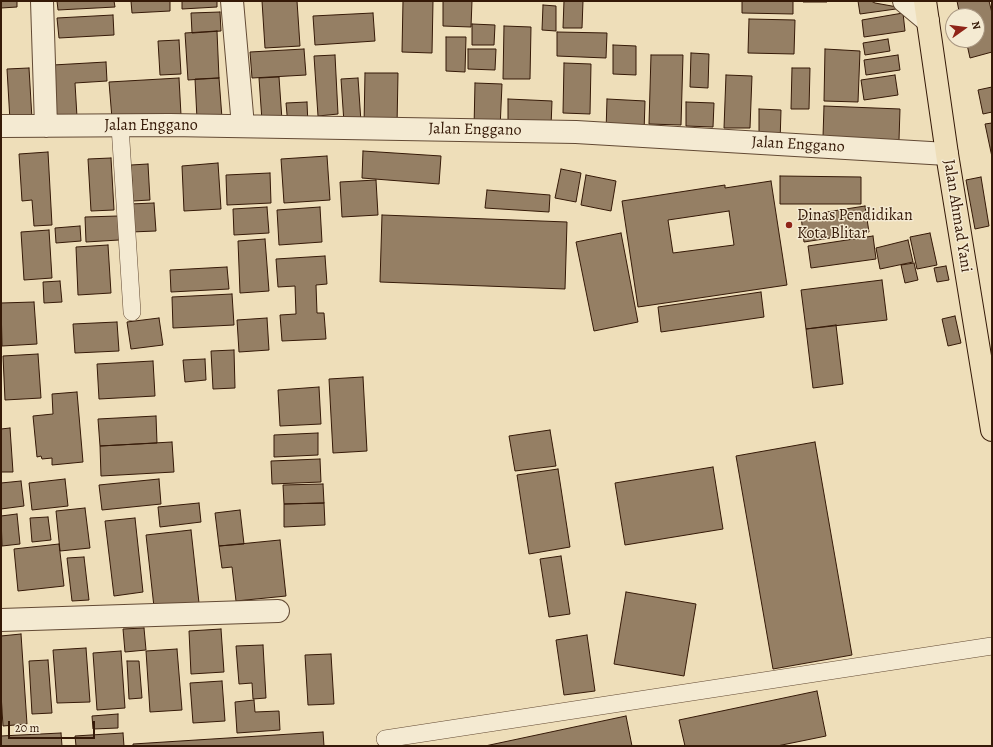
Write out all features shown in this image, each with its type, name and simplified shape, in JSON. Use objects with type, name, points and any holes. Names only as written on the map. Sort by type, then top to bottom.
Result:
[{"type":"main road","name":"Jalan Ahmad Yani","points":[[927,11],[992,430]]},
{"type":"street","points":[[42,1],[46,126]]},
{"type":"street","points":[[232,1],[243,126]]},
{"type":"street","points":[[904,1],[927,11]]},
{"type":"street","name":"Jalan Enggano","points":[[1,126],[170,125],[576,132],[948,154]]},
{"type":"street","points":[[1,620],[278,611]]},
{"type":"lane","points":[[120,126],[132,312]]},
{"type":"lane","points":[[385,738],[992,646]]},
{"type":"building","points":[[1,1],[17,1],[17,7],[1,8]]},
{"type":"building","points":[[57,1],[114,1],[115,7],[58,10]]},
{"type":"building","points":[[131,1],[170,1],[170,11],[132,13]]},
{"type":"building","points":[[182,1],[217,1],[217,7],[182,9]]},
{"type":"building","points":[[262,1],[297,1],[300,46],[265,48]]},
{"type":"building","points":[[403,1],[433,1],[432,53],[402,52]]},
{"type":"building","points":[[443,1],[472,1],[471,27],[443,26]]},
{"type":"building","points":[[564,1],[583,1],[582,28],[563,28]]},
{"type":"building","points":[[742,1],[793,1],[793,14],[742,13]]},
{"type":"building","points":[[827,1],[827,2],[803,2]]},
{"type":"building","points":[[858,1],[871,1],[903,8],[860,14]]},
{"type":"building","points":[[957,1],[989,1],[992,13],[992,52],[970,58],[968,48],[985,48],[985,8],[958,8]]},
{"type":"building","points":[[543,5],[556,6],[556,31],[542,30]]},
{"type":"building","points":[[220,12],[221,31],[192,33],[191,13]]},
{"type":"building","points":[[373,13],[375,41],[315,45],[313,16]]},
{"type":"building","points":[[903,13],[905,31],[864,37],[862,20]]},
{"type":"building","points":[[113,15],[114,35],[59,38],[57,18]]},
{"type":"building","points":[[749,19],[795,20],[794,54],[748,53]]},
{"type":"building","points":[[472,24],[495,25],[494,45],[472,45]]},
{"type":"building","points":[[504,26],[531,27],[530,79],[503,79]]},
{"type":"building","points":[[217,31],[219,78],[188,80],[185,33]]},
{"type":"building","points":[[557,32],[607,33],[606,58],[557,56]]},
{"type":"building","points":[[446,37],[466,37],[465,72],[446,71]]},
{"type":"building","points":[[888,39],[890,51],[865,55],[863,43]]},
{"type":"building","points":[[179,40],[181,74],[160,75],[158,41]]},
{"type":"building","points":[[613,45],[636,46],[636,75],[613,74]]},
{"type":"building","points":[[304,49],[306,75],[252,78],[250,52]]},
{"type":"building","points":[[468,49],[496,49],[495,70],[468,69]]},
{"type":"building","points":[[825,49],[860,51],[858,102],[824,101]]},
{"type":"building","points":[[691,53],[709,54],[708,88],[690,87]]},
{"type":"building","points":[[335,55],[338,114],[318,116],[314,56]]},
{"type":"building","points":[[651,55],[683,55],[681,125],[649,124]]},
{"type":"building","points":[[898,55],[900,70],[866,75],[864,60]]},
{"type":"building","points":[[106,62],[107,81],[75,83],[77,117],[56,118],[53,65]]},
{"type":"building","points":[[564,63],[591,64],[590,114],[563,113]]},
{"type":"building","points":[[29,68],[32,119],[10,121],[7,69]]},
{"type":"building","points":[[792,68],[810,68],[809,109],[791,109]]},
{"type":"building","points":[[365,73],[398,73],[397,126],[364,125]]},
{"type":"building","points":[[726,75],[752,76],[750,128],[724,128]]},
{"type":"building","points":[[895,75],[898,95],[864,100],[861,80]]},
{"type":"building","points":[[279,77],[282,120],[262,121],[259,78]]},
{"type":"building","points":[[179,78],[181,115],[112,119],[109,82]]},
{"type":"building","points":[[219,78],[222,118],[197,119],[195,79]]},
{"type":"building","points":[[358,78],[361,122],[344,123],[341,79]]},
{"type":"building","points":[[475,83],[502,84],[500,129],[474,128]]},
{"type":"building","points":[[992,87],[992,112],[983,114],[978,90]]},
{"type":"building","points":[[508,99],[552,101],[551,127],[508,126]]},
{"type":"building","points":[[607,99],[645,101],[644,133],[606,132]]},
{"type":"building","points":[[307,102],[308,125],[288,126],[286,103]]},
{"type":"building","points":[[686,102],[714,103],[713,127],[686,126]]},
{"type":"building","points":[[824,106],[900,109],[899,140],[823,137]]},
{"type":"building","points":[[759,109],[781,110],[780,143],[759,142]]},
{"type":"building","points":[[992,123],[992,157],[985,124]]},
{"type":"building","points":[[363,151],[441,156],[439,184],[362,178]]},
{"type":"building","points":[[48,152],[52,225],[34,226],[32,200],[22,201],[19,154]]},
{"type":"building","points":[[327,156],[330,200],[284,203],[281,159]]},
{"type":"building","points":[[111,158],[114,210],[91,211],[88,159]]},
{"type":"building","points":[[218,163],[221,209],[184,211],[182,166]]},
{"type":"building","points":[[148,164],[150,200],[133,201],[131,165]]},
{"type":"building","points":[[561,169],[581,173],[576,202],[555,198]]},
{"type":"building","points":[[270,173],[271,203],[227,205],[226,175]]},
{"type":"building","points":[[586,175],[616,181],[611,211],[581,205]]},
{"type":"building","points":[[780,176],[861,177],[861,204],[780,204]]},
{"type":"building","points":[[981,177],[989,226],[975,229],[966,180]]},
{"type":"building","points":[[376,180],[378,215],[342,217],[340,182]]},
{"type":"building","points":[[771,181],[787,285],[638,307],[622,201],[725,185],[725,188]],"holes":[[[729,211],[734,245],[673,253],[668,220]]]},
{"type":"building","points":[[487,190],[550,195],[549,212],[485,208]]},
{"type":"building","points":[[154,203],[156,231],[131,232],[130,204]]},
{"type":"building","points":[[865,206],[869,232],[804,242],[801,216]]},
{"type":"building","points":[[267,207],[269,233],[234,235],[233,209]]},
{"type":"building","points":[[320,207],[322,242],[279,245],[277,210]]},
{"type":"building","points":[[382,215],[567,222],[565,289],[380,282]]},
{"type":"building","points":[[118,216],[119,240],[86,242],[85,217]]},
{"type":"building","points":[[80,226],[81,241],[56,243],[55,228]]},
{"type":"building","points":[[49,230],[52,278],[24,280],[21,232]]},
{"type":"building","points":[[621,233],[638,322],[594,331],[576,242]]},
{"type":"building","points":[[930,233],[937,265],[917,269],[910,237]]},
{"type":"building","points":[[873,236],[876,259],[811,268],[808,246]]},
{"type":"building","points":[[265,239],[269,291],[240,293],[238,241]]},
{"type":"building","points":[[908,240],[913,262],[880,269],[876,248]]},
{"type":"building","points":[[108,245],[111,293],[78,295],[76,247]]},
{"type":"building","points":[[325,256],[327,284],[316,285],[317,313],[324,313],[326,339],[282,341],[280,315],[296,314],[295,286],[278,287],[276,259]]},
{"type":"building","points":[[914,263],[918,280],[905,283],[901,265]]},
{"type":"building","points":[[946,266],[949,280],[937,282],[934,268]]},
{"type":"building","points":[[227,267],[229,289],[171,292],[170,270]]},
{"type":"building","points":[[882,280],[887,320],[806,329],[801,290]]},
{"type":"building","points":[[60,281],[62,302],[44,303],[43,282]]},
{"type":"building","points":[[761,292],[764,317],[661,332],[658,307]]},
{"type":"building","points":[[232,294],[234,325],[173,328],[172,297]]},
{"type":"building","points":[[34,302],[37,344],[2,346],[1,303]]},
{"type":"building","points":[[955,316],[961,343],[948,346],[942,319]]},
{"type":"building","points":[[159,318],[163,345],[131,349],[127,322]]},
{"type":"building","points":[[267,318],[269,350],[239,352],[237,320]]},
{"type":"building","points":[[117,322],[119,351],[75,353],[73,324]]},
{"type":"building","points":[[836,325],[843,384],[813,388],[806,329]]},
{"type":"building","points":[[234,350],[235,388],[213,389],[211,351]]},
{"type":"building","points":[[38,354],[41,398],[5,400],[3,356]]},
{"type":"building","points":[[205,359],[206,380],[185,382],[183,360]]},
{"type":"building","points":[[153,361],[155,396],[99,399],[97,364]]},
{"type":"building","points":[[363,377],[367,451],[333,453],[329,379]]},
{"type":"building","points":[[319,387],[321,424],[280,426],[278,390]]},
{"type":"building","points":[[77,392],[83,462],[52,465],[52,458],[42,459],[41,456],[37,457],[33,416],[53,414],[52,394]]},
{"type":"building","points":[[156,416],[157,443],[100,446],[98,419]]},
{"type":"building","points":[[10,428],[13,472],[1,472],[1,429]]},
{"type":"building","points":[[550,430],[556,466],[515,471],[509,436]]},
{"type":"building","points":[[318,433],[318,455],[274,457],[274,435]]},
{"type":"building","points":[[172,442],[174,472],[101,476],[100,446]]},
{"type":"building","points":[[815,442],[852,655],[773,669],[736,456]]},
{"type":"building","points":[[320,459],[321,482],[272,484],[271,461]]},
{"type":"building","points":[[713,467],[723,529],[625,545],[615,483]]},
{"type":"building","points":[[558,469],[570,547],[529,554],[517,475]]},
{"type":"building","points":[[65,479],[68,506],[32,510],[29,483]]},
{"type":"building","points":[[159,479],[161,504],[102,510],[99,485]]},
{"type":"building","points":[[21,481],[24,506],[1,509],[1,483]]},
{"type":"building","points":[[323,484],[324,503],[284,504],[283,485]]},
{"type":"building","points":[[199,503],[201,522],[160,527],[158,507]]},
{"type":"building","points":[[324,503],[325,525],[284,527],[284,504]]},
{"type":"building","points":[[85,508],[90,548],[60,551],[56,511]]},
{"type":"building","points":[[240,510],[244,544],[219,546],[215,513]]},
{"type":"building","points":[[17,514],[20,544],[2,546],[1,516]]},
{"type":"building","points":[[48,517],[51,540],[32,542],[30,518]]},
{"type":"building","points":[[135,518],[143,592],[114,596],[105,521]]},
{"type":"building","points":[[191,530],[199,603],[154,607],[146,535]]},
{"type":"building","points":[[280,540],[286,596],[236,601],[232,567],[222,568],[219,546]]},
{"type":"building","points":[[59,544],[64,586],[18,591],[14,549]]},
{"type":"building","points":[[561,556],[570,614],[549,617],[540,559]]},
{"type":"building","points":[[84,557],[89,600],[72,601],[67,558]]},
{"type":"building","points":[[626,592],[696,604],[684,676],[614,664]]},
{"type":"building","points":[[144,628],[146,650],[125,652],[123,629]]},
{"type":"building","points":[[221,629],[224,672],[191,674],[189,631]]},
{"type":"building","points":[[21,634],[27,724],[3,726],[1,694],[1,636]]},
{"type":"building","points":[[587,635],[595,691],[564,695],[556,640]]},
{"type":"building","points":[[263,645],[266,698],[253,699],[252,683],[239,684],[236,646]]},
{"type":"building","points":[[86,648],[90,702],[57,703],[53,650]]},
{"type":"building","points":[[177,649],[182,710],[150,712],[146,651]]},
{"type":"building","points":[[121,651],[125,708],[97,710],[93,653]]},
{"type":"building","points":[[331,654],[334,704],[308,705],[305,655]]},
{"type":"building","points":[[48,660],[52,713],[32,714],[29,661]]},
{"type":"building","points":[[127,661],[139,661],[142,698],[129,699]]},
{"type":"building","points":[[222,681],[225,721],[193,723],[190,683]]},
{"type":"building","points":[[817,691],[826,736],[777,746],[685,746],[679,720]]},
{"type":"building","points":[[254,700],[255,712],[279,711],[280,730],[237,733],[235,702]]},
{"type":"building","points":[[118,714],[118,728],[93,729],[92,716]]},
{"type":"building","points":[[626,716],[632,746],[485,746]]},
{"type":"building","points":[[323,732],[324,746],[133,746],[133,744]]},
{"type":"building","points":[[61,733],[62,746],[1,746],[1,736]]},
{"type":"building","points":[[123,733],[124,746],[76,746],[75,736]]},
{"type":"place","name":"Dinas Pendidikan Kota Blitar","points":[[789,225]]}]
